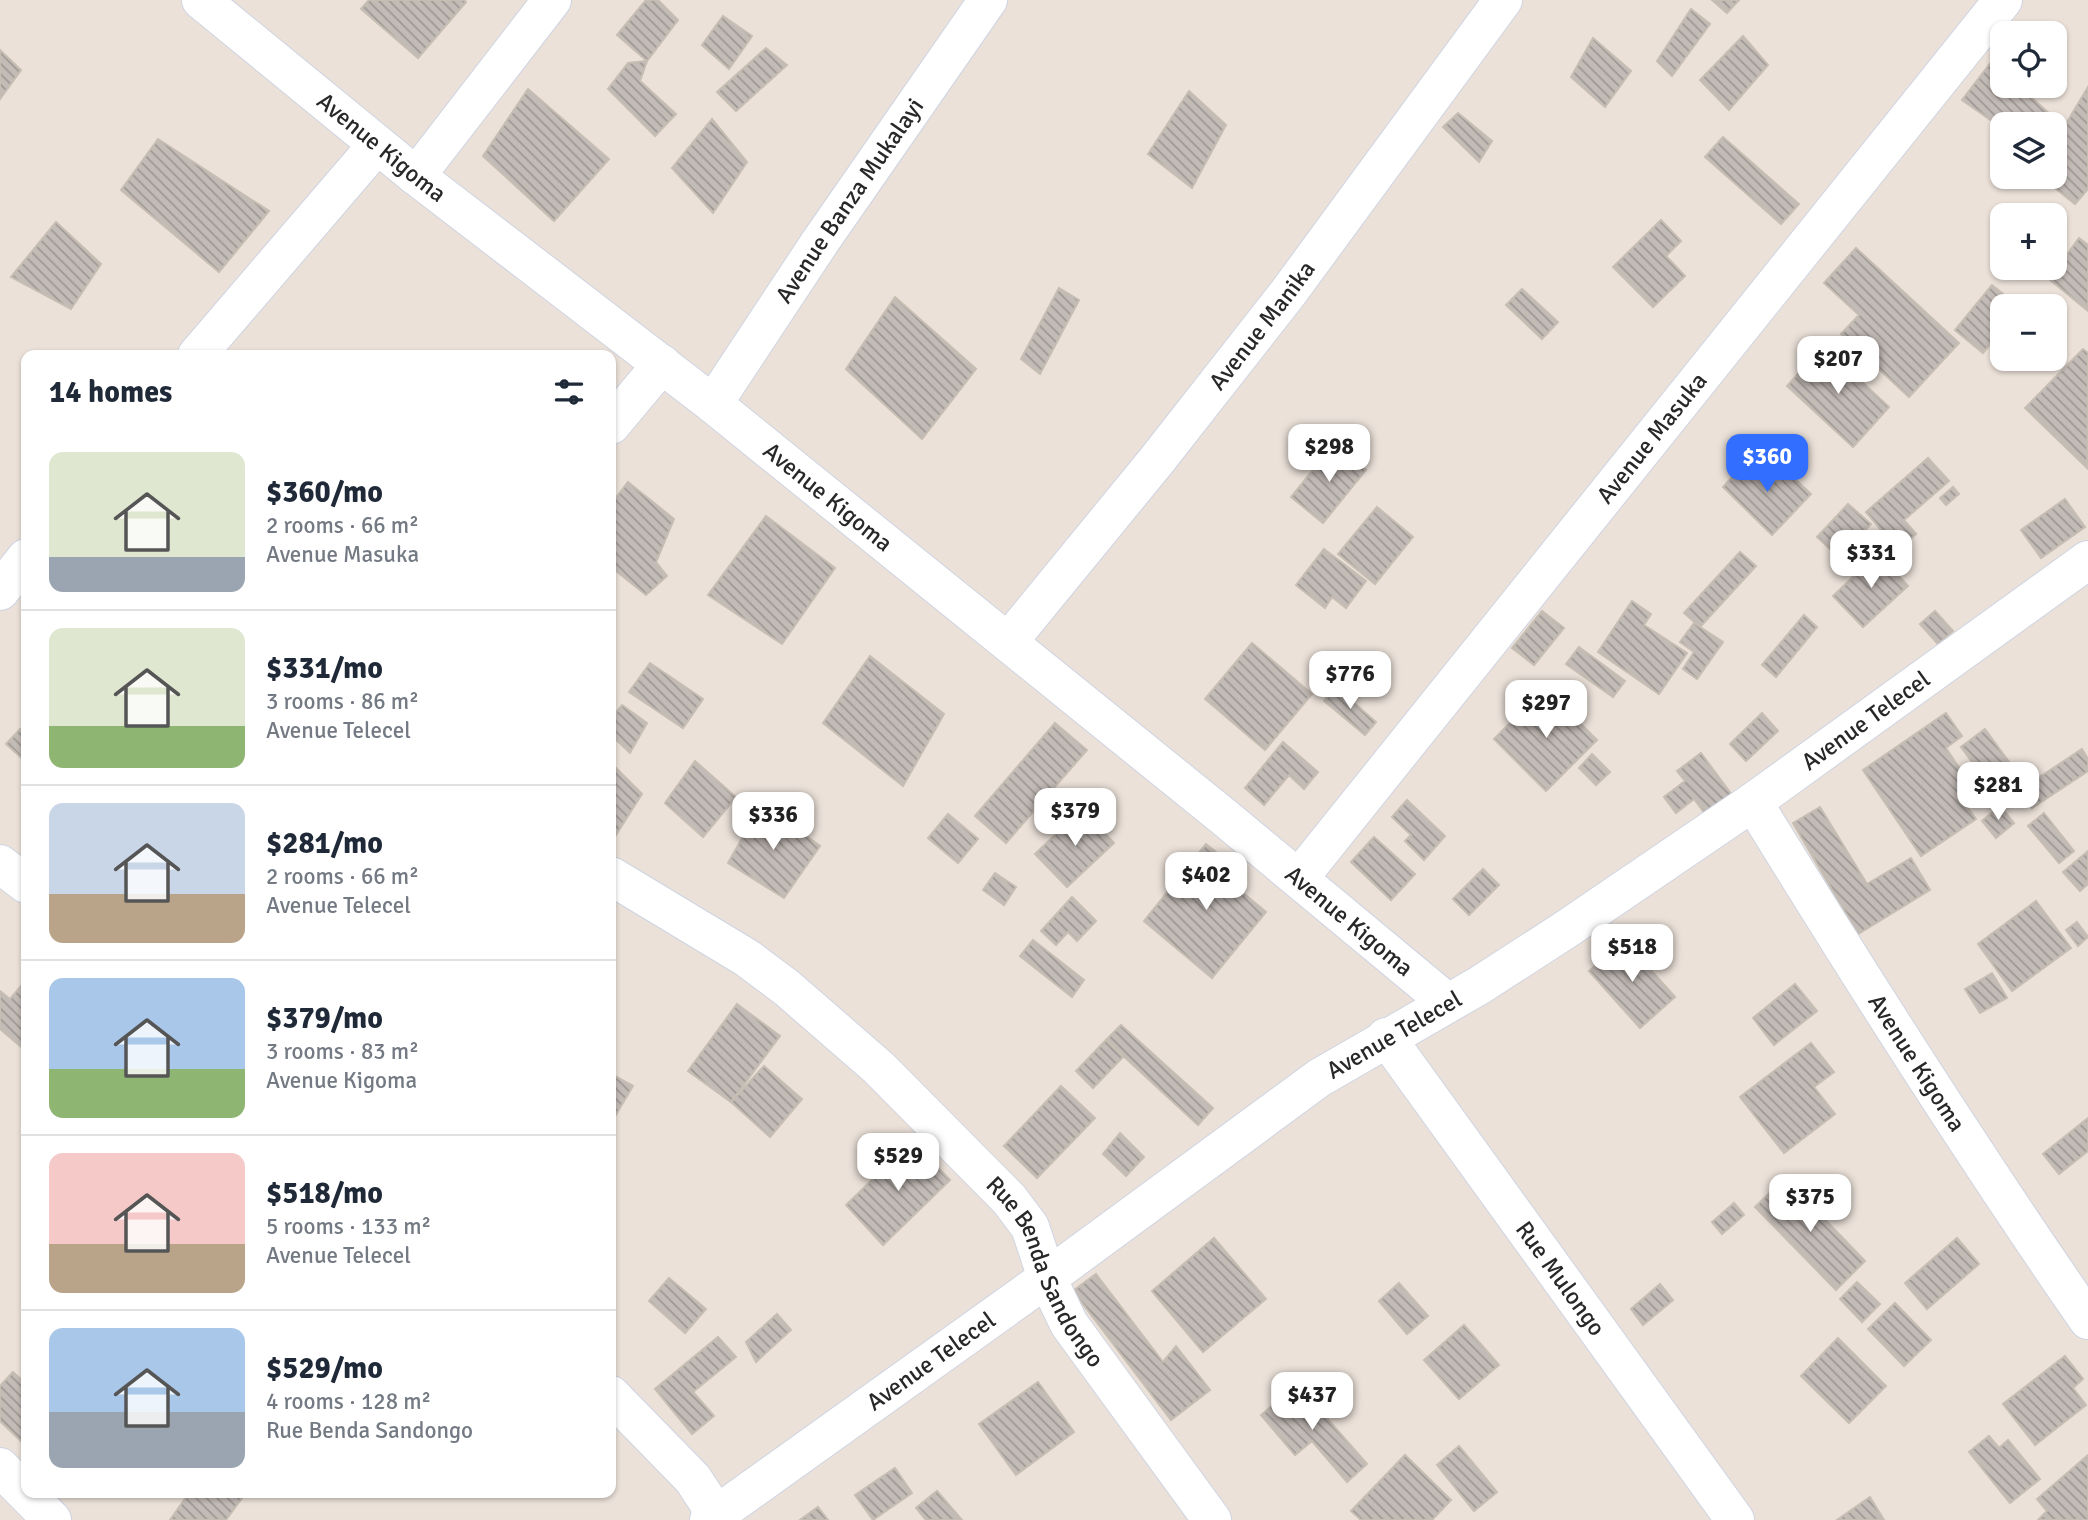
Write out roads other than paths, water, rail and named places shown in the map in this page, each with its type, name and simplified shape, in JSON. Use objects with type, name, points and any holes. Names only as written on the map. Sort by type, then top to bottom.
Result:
[{"type":"street","name":"Avenue Kigoma","points":[[201,0],[415,176],[713,404],[1299,878],[1448,1003]]},
{"type":"street","points":[[415,176],[552,0]]},
{"type":"street","name":"Avenue Banza Mukalayi","points":[[713,404],[820,242],[988,0]]},
{"type":"street","name":"Avenue Manika","points":[[1008,642],[1157,460],[1288,293],[1503,0]]},
{"type":"street","name":"Avenue Masuka","points":[[1299,878],[2003,0]]},
{"type":"street","points":[[201,350],[377,145]]},
{"type":"street","points":[[616,419],[662,364]]},
{"type":"street","name":"Avenue Telecel","points":[[712,1519],[1319,1078],[1517,962],[1753,802],[2088,560]]},
{"type":"street","points":[[0,591],[21,564]]},
{"type":"street","name":"Avenue Kigoma","points":[[1753,802],[1850,961],[1973,1153],[2088,1320]]},
{"type":"street","points":[[0,864],[21,880]]},
{"type":"street","name":"Rue Benda Sandongo","points":[[616,879],[747,958],[787,988],[879,1068],[1021,1214],[1037,1244],[1047,1278],[1069,1324],[1212,1520]]},
{"type":"street","name":"Rue Mulongo","points":[[1386,1037],[1735,1520]]},
{"type":"street","points":[[616,1400],[693,1479],[708,1502],[712,1519]]},
{"type":"street","points":[[0,1467],[21,1488]]},
{"type":"street","points":[[30,1498],[52,1520]]}]
